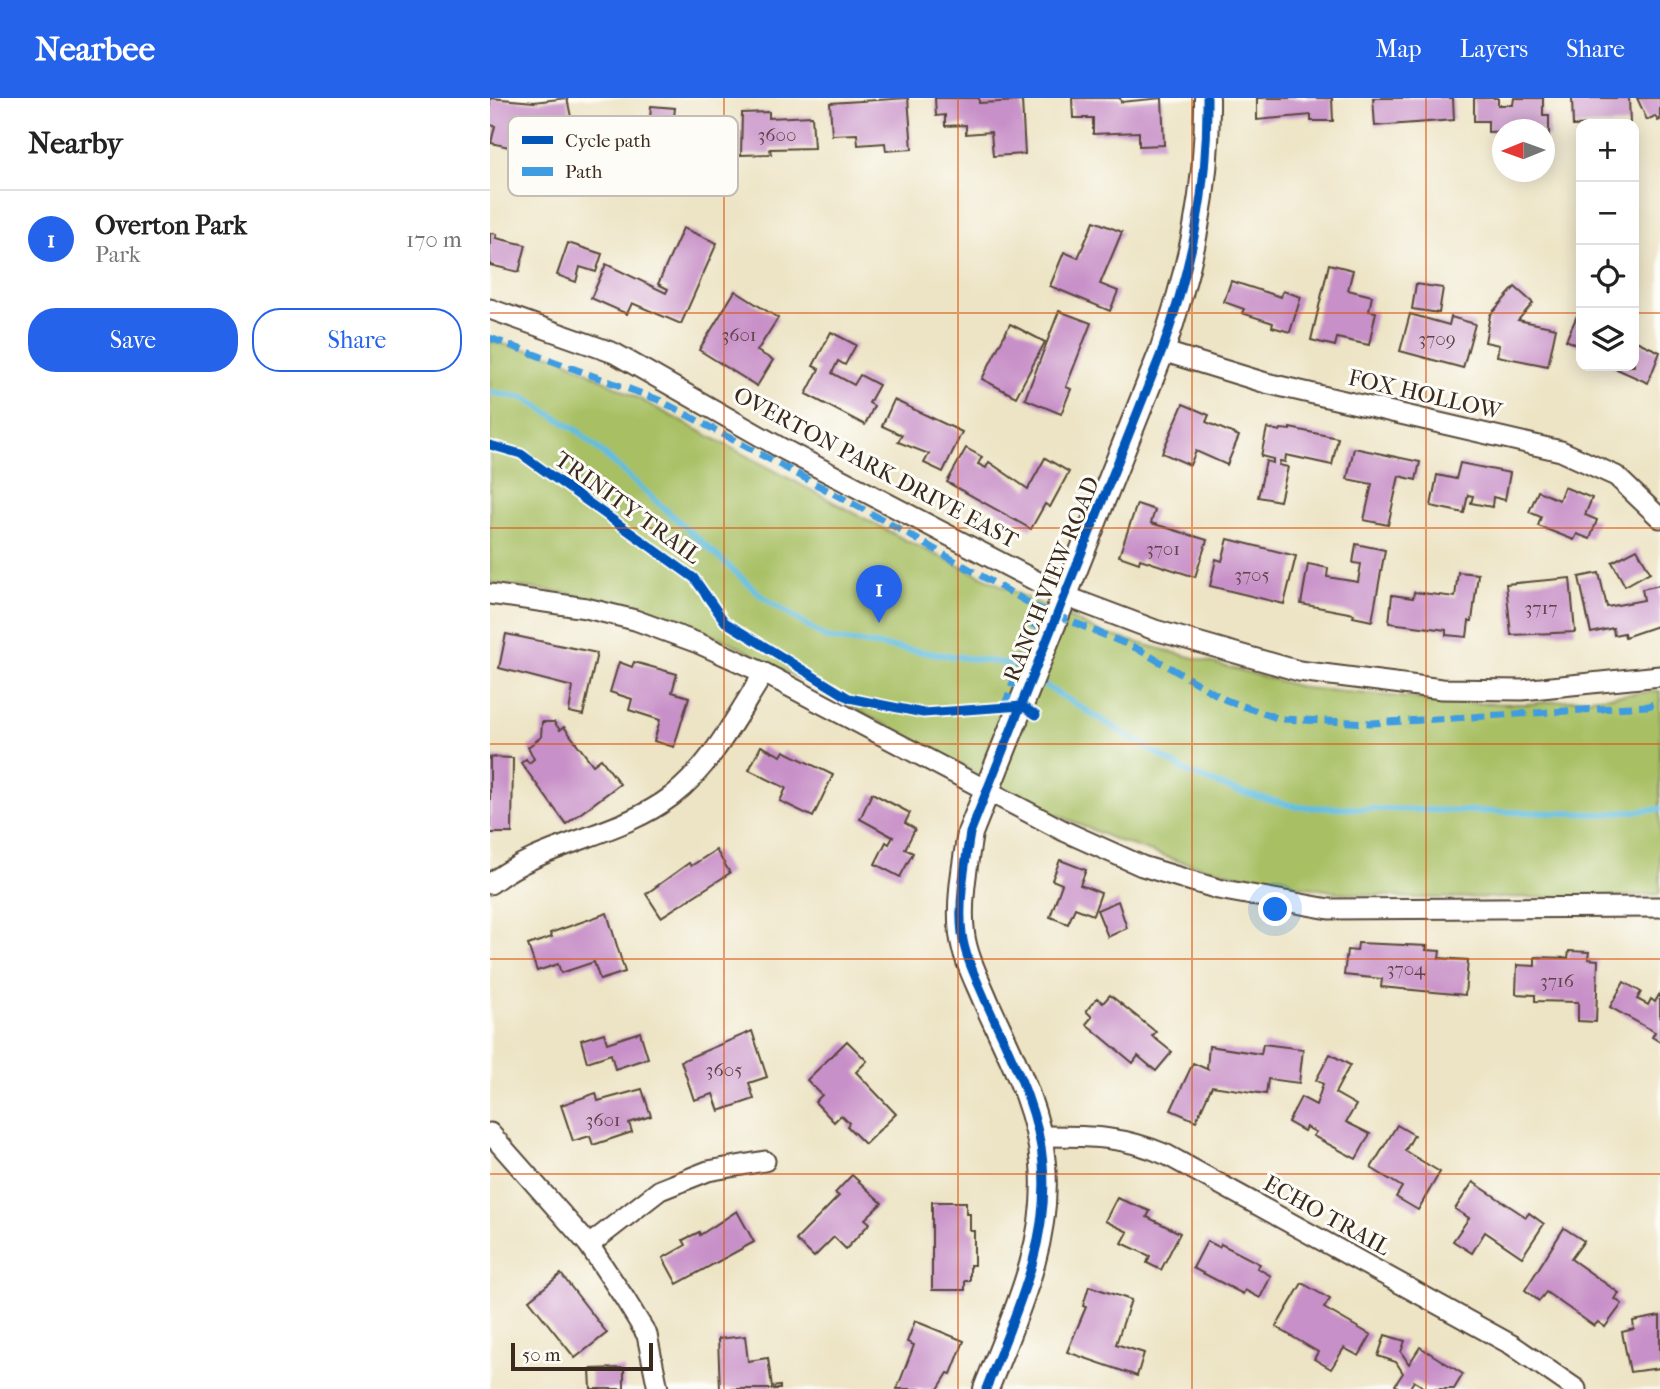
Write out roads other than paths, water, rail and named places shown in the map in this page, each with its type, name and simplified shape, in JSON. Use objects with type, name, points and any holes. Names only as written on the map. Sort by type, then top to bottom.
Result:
[{"type":"street","name":"RANCH VIEW ROAD","points":[[986,1389],[1029,1280],[1039,1236],[1043,1164],[1025,1088],[973,971],[962,934],[964,873],[970,833],[1162,351],[1182,293],[1199,225],[1208,137],[1207,98]]},
{"type":"street","name":"OVERTON PARK DRIVE EAST","points":[[490,309],[614,353],[781,448],[1065,596],[1208,646],[1327,675],[1482,690],[1618,683],[1660,676]]},
{"type":"street","name":"FOX HOLLOW","points":[[1162,351],[1286,388],[1561,451],[1616,476],[1660,518]]},
{"type":"street","points":[[490,594],[586,608],[635,620],[698,643],[764,673],[985,791],[1142,866],[1260,899],[1329,909],[1660,907]]},
{"type":"street","points":[[490,884],[530,860],[641,814],[672,796],[711,755],[764,673]]},
{"type":"street","points":[[490,1133],[589,1245],[647,1335],[658,1389]]},
{"type":"street","name":"ECHO TRAIL","points":[[1038,1136],[1107,1136],[1136,1141],[1167,1155],[1512,1345],[1576,1389]]},
{"type":"street","points":[[589,1245],[660,1190],[708,1171],[765,1161]]},
{"type":"waterway","points":[[490,392],[525,398],[578,431],[763,597],[826,638],[1016,665],[1027,673]]},
{"type":"waterway","points":[[1036,680],[1189,773],[1239,792],[1298,807],[1602,814],[1660,809]]},
{"type":"place","name":"Overton Park","points":[[879,623]]}]
